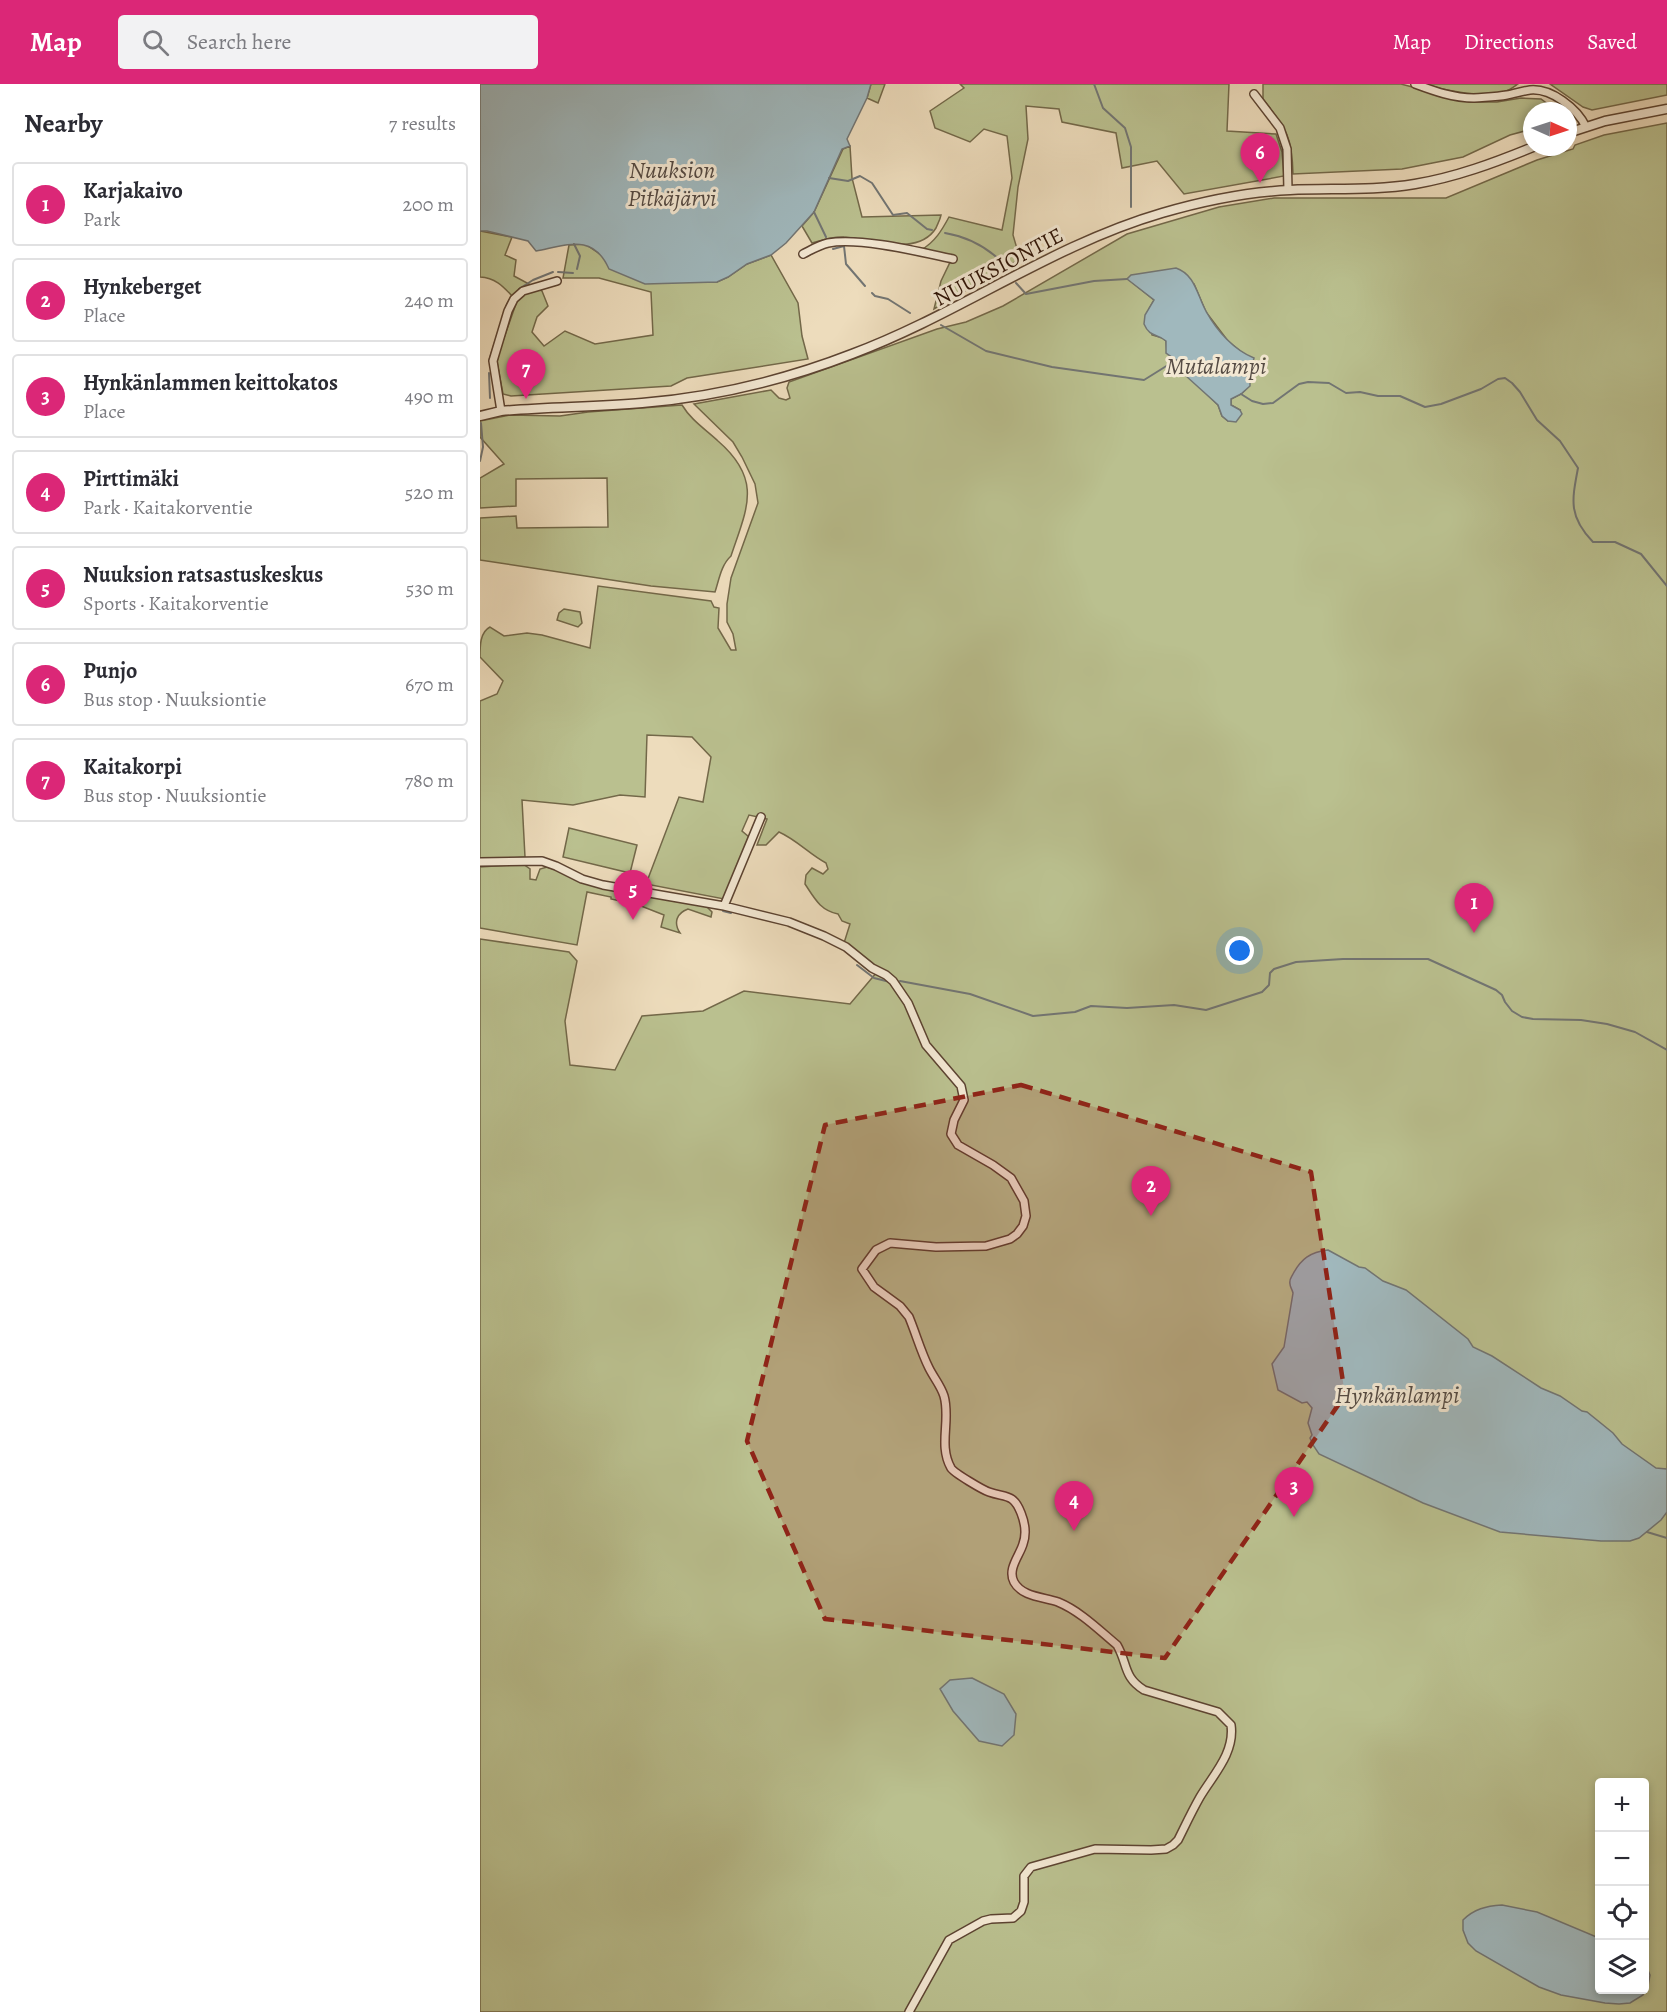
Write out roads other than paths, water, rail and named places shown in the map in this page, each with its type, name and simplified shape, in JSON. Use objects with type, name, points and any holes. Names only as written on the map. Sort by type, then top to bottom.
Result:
[{"type":"street","points":[[1415,84],[1442,94],[1472,98],[1506,95],[1534,87],[1557,97],[1582,118],[1586,127]]},
{"type":"street","points":[[1254,94],[1280,128],[1287,149],[1288,190]]},
{"type":"street","points":[[1577,130],[1667,109]]},
{"type":"street","name":"NUUKSIONTIE","points":[[480,416],[501,411],[642,403],[734,390],[835,361],[896,336],[935,319],[1069,248],[1162,213],[1198,204],[1288,190],[1382,188],[1430,181],[1475,170],[1523,151]]},
{"type":"street","points":[[803,254],[828,243],[851,242],[953,258]]},
{"type":"street","points":[[501,411],[493,361],[508,311],[514,299],[523,291],[557,281]]},
{"type":"street","points":[[724,906],[761,817]]},
{"type":"street","points":[[480,862],[537,860],[556,866],[582,879],[603,885],[724,906],[789,922],[846,947],[893,981],[914,1015],[926,1045],[961,1086],[964,1100],[954,1120],[951,1134],[958,1145],[1011,1178],[1024,1201],[1026,1216],[1023,1226],[1010,1239],[986,1246],[936,1247],[890,1243],[876,1250],[862,1269],[874,1287],[905,1310],[929,1368],[941,1386],[946,1404],[944,1445],[950,1467],[959,1476],[988,1492],[1007,1496],[1016,1502],[1025,1527],[1024,1541],[1012,1574],[1014,1582],[1022,1590],[1072,1609],[1117,1645],[1126,1671],[1135,1685],[1144,1690],[1218,1712],[1231,1725],[1232,1740],[1228,1750],[1178,1840],[1173,1845],[1166,1849],[1151,1850],[1095,1849],[1031,1867],[1022,1883],[1024,1902],[1022,1911],[1013,1918],[983,1921],[949,1940],[909,2012]]},
{"type":"water","name":"Nuuksion Pitkäjärvi","points":[[480,84],[871,84],[867,98],[847,139],[850,146],[842,149],[814,212],[786,243],[771,255],[747,264],[717,282],[645,284],[609,269],[603,258],[587,246],[578,244],[536,251],[528,241],[480,231]]},
{"type":"water","name":"Mutalampi","points":[[1176,268],[1183,271],[1192,281],[1207,313],[1221,333],[1233,345],[1254,358],[1250,386],[1231,399],[1231,405],[1240,410],[1242,414],[1236,422],[1228,421],[1222,416],[1218,405],[1186,376],[1183,360],[1176,360],[1166,353],[1166,341],[1146,328],[1145,315],[1154,300],[1127,279],[1131,275]]},
{"type":"water","name":"Hynkänlampi","points":[[1328,1250],[1365,1268],[1383,1281],[1406,1290],[1468,1339],[1473,1347],[1492,1356],[1541,1388],[1587,1412],[1613,1433],[1622,1444],[1656,1468],[1667,1469],[1667,1512],[1661,1520],[1639,1538],[1630,1541],[1601,1541],[1500,1532],[1423,1503],[1319,1454],[1310,1438],[1312,1435],[1308,1423],[1312,1408],[1307,1402],[1302,1403],[1278,1390],[1272,1364],[1284,1347],[1293,1293],[1290,1279],[1299,1264],[1307,1257],[1316,1252]]},
{"type":"water","points":[[972,1678],[1004,1694],[1016,1714],[1014,1735],[1002,1746],[979,1741],[953,1711],[940,1689],[950,1680]]},
{"type":"water","points":[[1502,1905],[1537,1912],[1595,1936],[1595,1994],[1643,1995],[1630,2003],[1619,2004],[1561,1995],[1539,1987],[1476,1951],[1468,1943],[1463,1930],[1463,1920],[1471,1913]]},
{"type":"waterway","points":[[1094,84],[1103,108],[1125,128],[1131,147],[1131,207]]},
{"type":"waterway","points":[[829,178],[848,181],[860,176],[872,183],[893,215],[907,213],[927,229],[932,230]]},
{"type":"waterway","points":[[814,212],[826,237]]},
{"type":"waterway","points":[[945,233],[979,245],[1007,267]]},
{"type":"waterway","points":[[574,244],[580,256],[577,269]]},
{"type":"waterway","points":[[833,249],[844,246],[846,264],[865,286]]},
{"type":"waterway","points":[[519,289],[553,272]]},
{"type":"waterway","points":[[558,272],[573,273]]},
{"type":"waterway","points":[[1016,283],[1026,294],[1094,281],[1127,279]]},
{"type":"waterway","points":[[872,293],[888,299],[910,313]]},
{"type":"waterway","points":[[489,361],[510,299]]},
{"type":"waterway","points":[[941,325],[986,351],[1052,367],[1144,380],[1176,360]]},
{"type":"waterway","points":[[489,373],[490,398]]},
{"type":"waterway","points":[[1241,394],[1252,401],[1263,404],[1273,403],[1299,384],[1329,383],[1346,393],[1400,396],[1425,407],[1441,404],[1505,378],[1520,392],[1537,420],[1560,441],[1578,468],[1574,489],[1574,507],[1579,524],[1585,533],[1593,542],[1615,542],[1641,554],[1667,586]]},
{"type":"waterway","points":[[480,461],[483,447],[481,423]]},
{"type":"waterway","points":[[723,911],[731,913]]},
{"type":"waterway","points":[[900,981],[970,994],[1033,1016],[1075,1012],[1091,1006],[1127,1008],[1174,1005],[1206,1010],[1262,992],[1269,985],[1270,973],[1274,969],[1296,962],[1343,959],[1428,959],[1496,990],[1512,1011],[1522,1017],[1581,1020],[1607,1024],[1635,1032],[1667,1050]]},
{"type":"waterway","points":[[857,965],[874,978],[890,982]]},
{"type":"waterway","points":[[1647,1532],[1667,1538]]},
{"type":"place","name":"Punjo","points":[[1260,183]]},
{"type":"place","name":"Kaitakorpi","points":[[526,399]]},
{"type":"place","name":"Nuuksion ratsastuskeskus","points":[[633,920]]},
{"type":"place","name":"Karjakaivo","points":[[1474,933]]},
{"type":"place","name":"Hynkeberget","points":[[1151,1216]]},
{"type":"place","name":"Hynkänlammen keittokatos","points":[[1294,1517]]},
{"type":"place","name":"Pirttimäki","points":[[1074,1531]]}]
